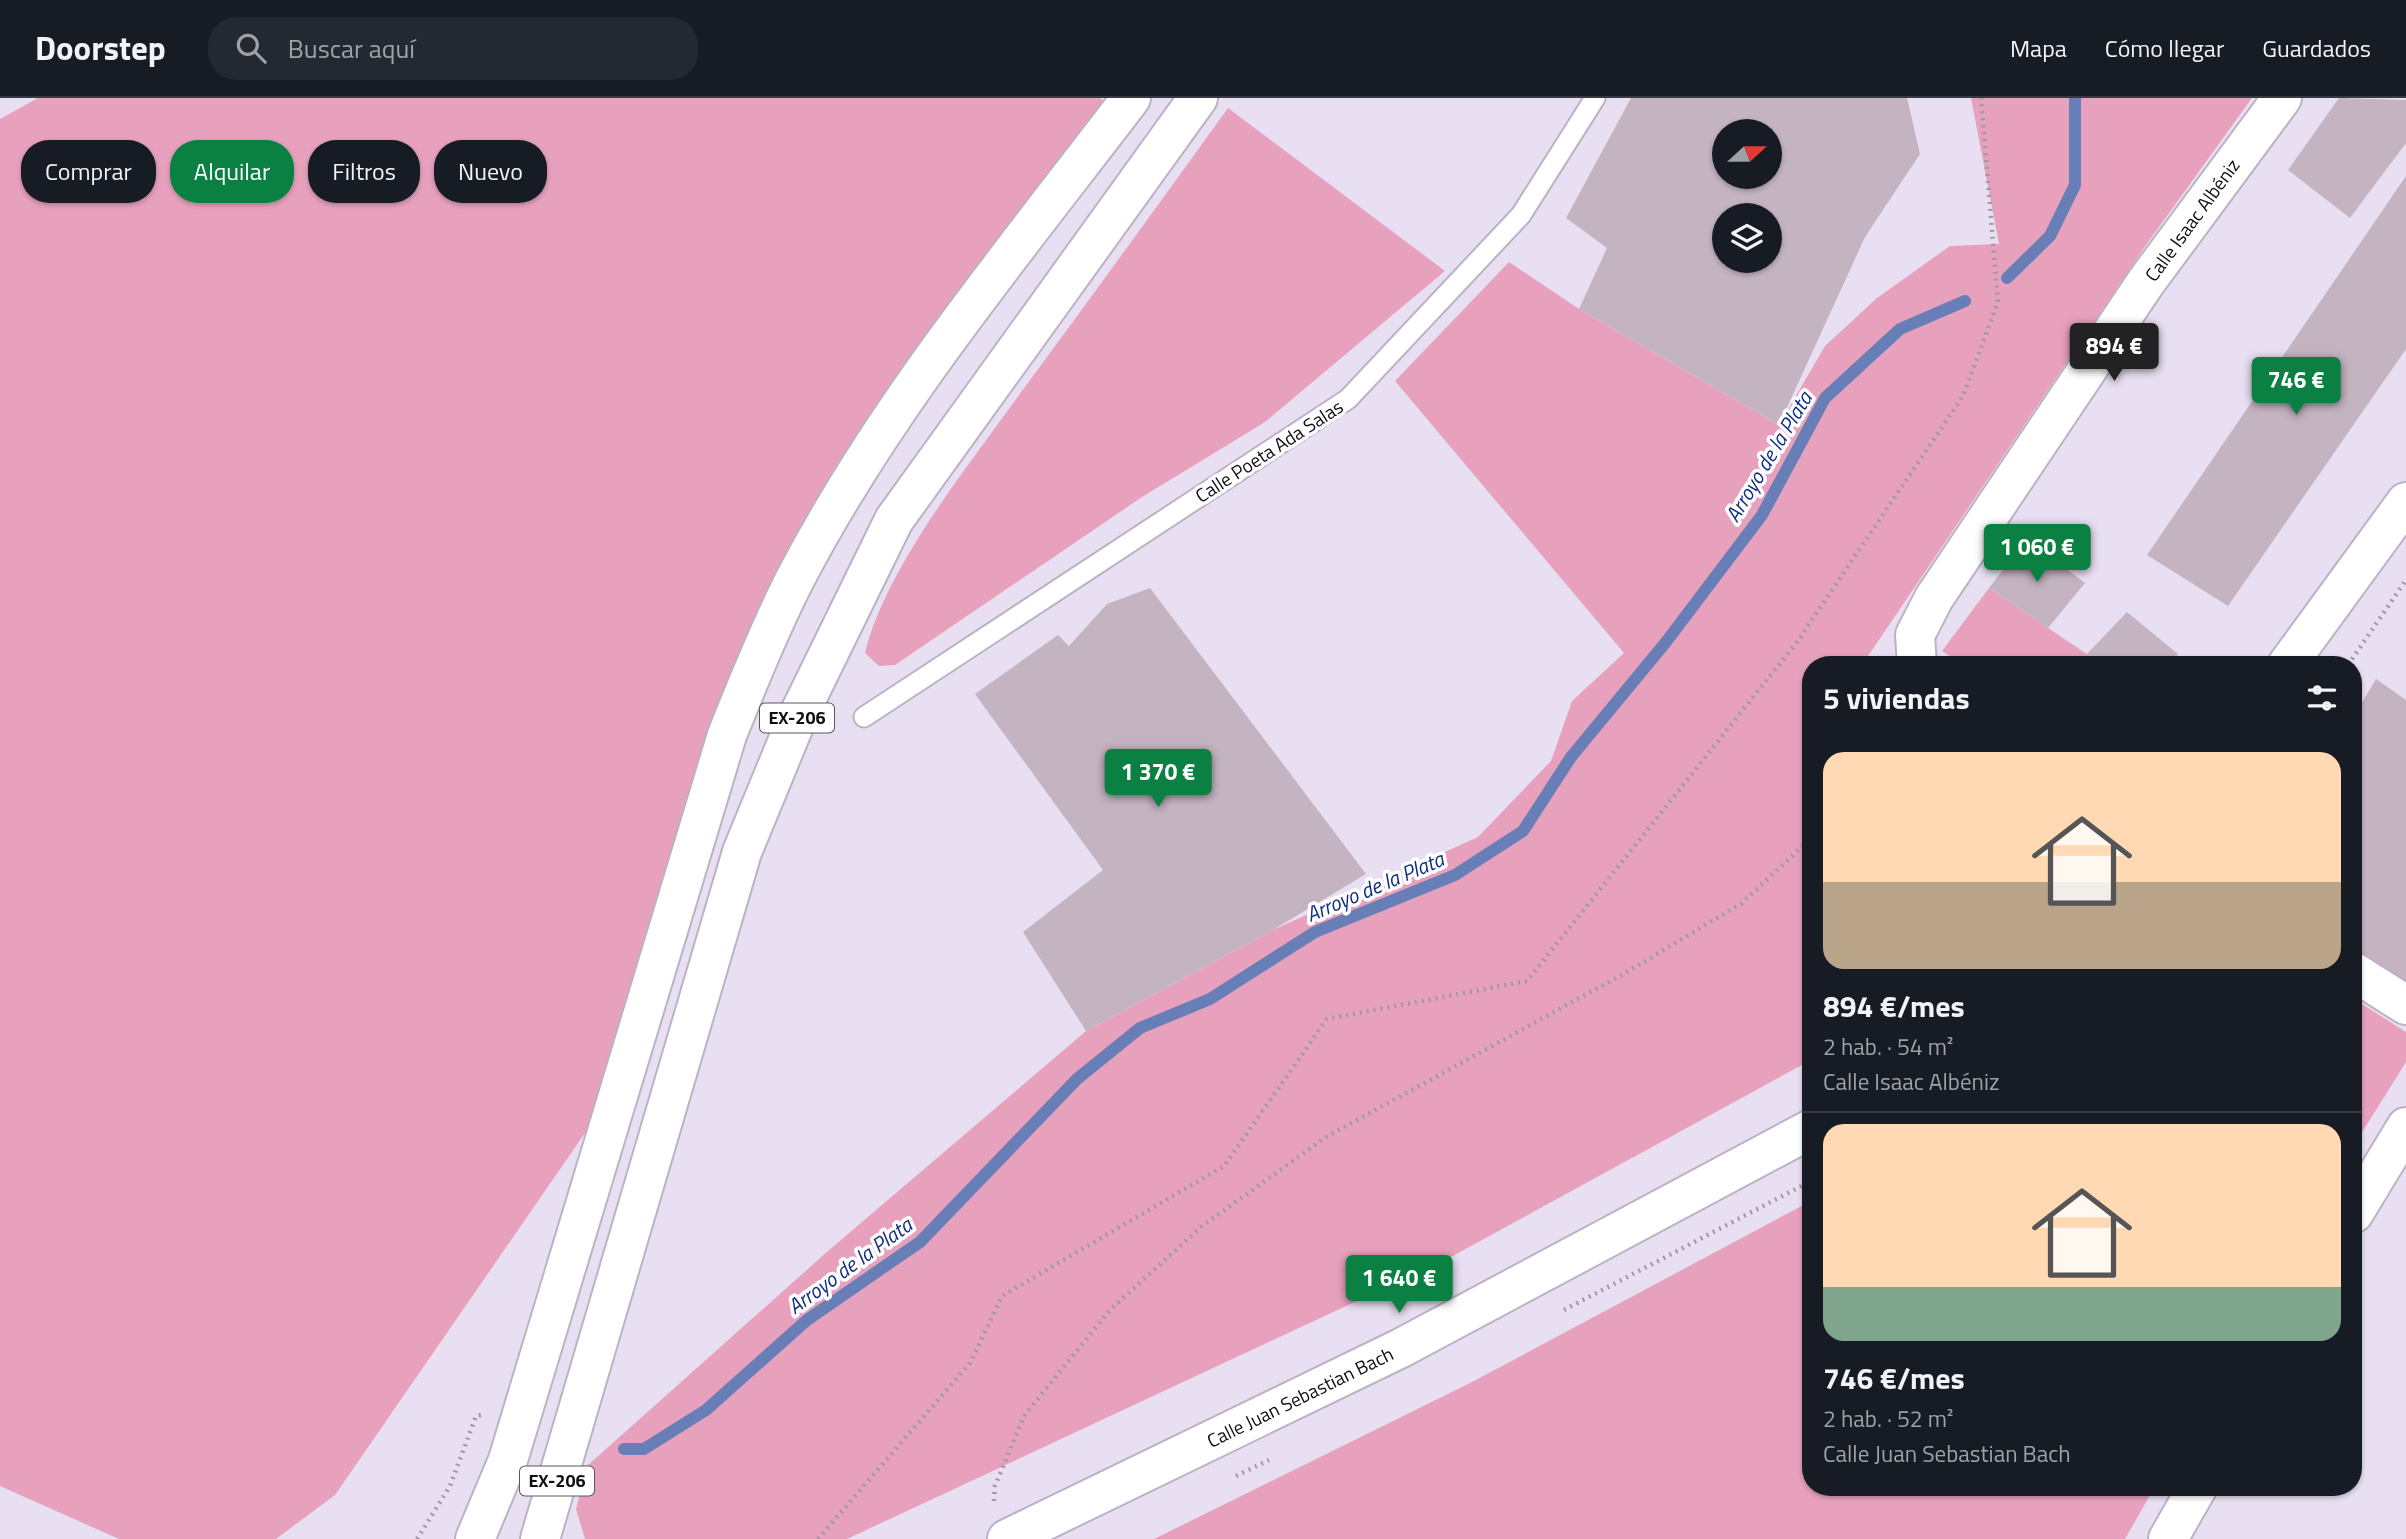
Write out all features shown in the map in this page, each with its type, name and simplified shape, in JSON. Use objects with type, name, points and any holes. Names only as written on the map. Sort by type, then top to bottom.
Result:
[{"type":"main road","points":[[475,1539],[508,1461],[727,734],[752,671],[795,579],[862,465],[951,335],[1131,98]]},
{"type":"main road","name":"EX-206","points":[[540,1539],[742,852],[798,716],[894,520],[1198,98]]},
{"type":"main road","name":"Calle Isaac Albéniz","points":[[1916,656],[1915,635],[1934,598],[2146,282],[2282,98]]},
{"type":"main road","points":[[2294,656],[2406,502]]},
{"type":"main road","points":[[2362,977],[2406,1005]]},
{"type":"main road","points":[[2362,1200],[2406,1128]]},
{"type":"main road","name":"Calle Juan Sebastian Bach","points":[[1000,1526],[1401,1348],[1802,1134]]},
{"type":"main road","points":[[2168,1539],[2192,1496]]},
{"type":"lane","name":"Calle Poeta Ada Salas","points":[[864,717],[1348,399],[1521,215],[1595,98]]},
{"type":"path","points":[[818,1539],[970,1363],[1002,1296],[1224,1166],[1327,1019],[1527,981],[1797,642],[1962,396],[1998,302],[1980,98]]},
{"type":"path","points":[[2354,656],[2406,580]]},
{"type":"path","points":[[1000,1526],[995,1486],[1024,1416],[1110,1310],[1201,1227],[1325,1136],[1627,972],[1742,903],[1802,846]]},
{"type":"path","points":[[418,1539],[450,1486],[475,1416]]},
{"type":"shaded area","points":[[38,98],[1100,98],[1129,124],[935,376],[807,584],[727,766],[614,1091],[335,1495],[276,1539],[119,1539],[0,1486],[0,119]]},
{"type":"shaded area","points":[[1971,98],[2252,98],[2146,245],[1868,656],[1802,656],[1802,1065],[1449,1258],[847,1539],[585,1539],[576,1509],[587,1466],[828,1251],[1086,1031],[1273,930],[1478,837],[1551,761],[1572,701],[1624,653],[1395,381],[1509,262],[1579,309],[1779,425],[1825,346],[1877,298],[1950,246],[1999,244]]},
{"type":"shaded area","points":[[1228,108],[1445,271],[1265,422],[1142,497],[895,665],[879,666],[865,653],[875,621],[890,587],[930,519]]},
{"type":"shaded area","points":[[1989,588],[2090,656],[1950,656],[1942,651]]},
{"type":"shaded area","points":[[2362,1004],[2406,1032],[2406,1062],[2362,1132]]},
{"type":"shaded area","points":[[1802,1206],[1802,1496],[2149,1496],[2125,1539],[1154,1539],[1472,1382]]},
{"type":"building","points":[[1631,98],[1907,98],[1920,154],[1865,237],[1779,425],[1579,309],[1607,248],[1566,218]]},
{"type":"building","points":[[2339,98],[2406,100],[2406,143],[2350,218],[2288,170]]},
{"type":"building","points":[[2406,176],[2406,349],[2228,606],[2147,555]]},
{"type":"building","points":[[2027,539],[2085,583],[2048,628],[1989,588]]},
{"type":"building","points":[[1150,588],[1366,874],[1273,930],[1086,1031],[1023,932],[1103,870],[975,694],[1058,635],[1069,646],[1107,604]]},
{"type":"building","points":[[2127,612],[2178,654],[2090,656],[2087,654]]},
{"type":"building","points":[[2376,679],[2406,700],[2406,986],[2362,955],[2362,703]]},
{"type":"waterway","name":"Arroyo de la Plata","points":[[2007,278],[2050,236],[2075,185],[2075,98]]},
{"type":"waterway","name":"Arroyo de la Plata","points":[[624,1449],[644,1449],[706,1410],[807,1320],[920,1242],[1077,1079],[1140,1028],[1210,999],[1315,932],[1455,875],[1523,831],[1571,757],[1666,642],[1762,515],[1825,398],[1900,329],[1965,301]]}]
